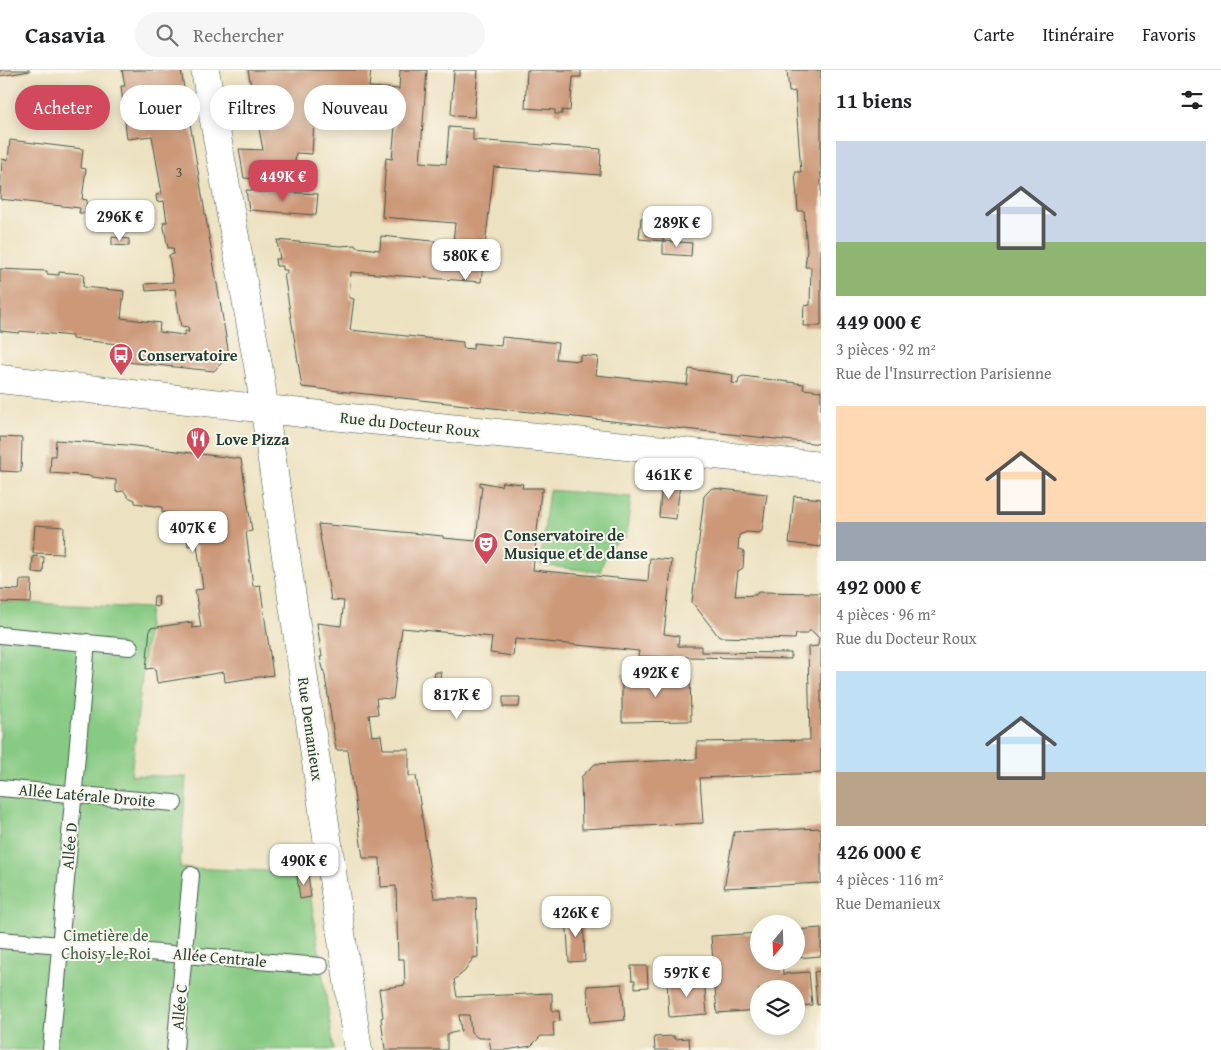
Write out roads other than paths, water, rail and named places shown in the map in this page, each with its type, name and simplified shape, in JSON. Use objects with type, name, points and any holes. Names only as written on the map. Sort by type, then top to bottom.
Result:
[{"type":"street","name":"Rue Demanieux","points":[[205,70],[259,371],[263,409],[358,1050]]},
{"type":"street","name":"Rue du Docteur Roux","points":[[0,379],[263,409],[821,466]]},
{"type":"lane","points":[[0,635],[130,647]]},
{"type":"lane","name":"Allée D","points":[[51,1050],[87,642]]},
{"type":"lane","name":"Allée Latérale Droite","points":[[0,788],[174,803]]},
{"type":"lane","name":"Allée C","points":[[176,1050],[191,875]]},
{"type":"lane","name":"Allée Centrale","points":[[0,940],[320,966]]},
{"type":"place","name":"Conservatoire","points":[[121,376]]},
{"type":"place","name":"Love Pizza","points":[[198,460]]},
{"type":"place","name":"Conservatoire de Musique et de danse","points":[[486,565]]},
{"type":"park label","name":"Cimetière de Choisy-le-Roi","points":[[106,944]]}]
